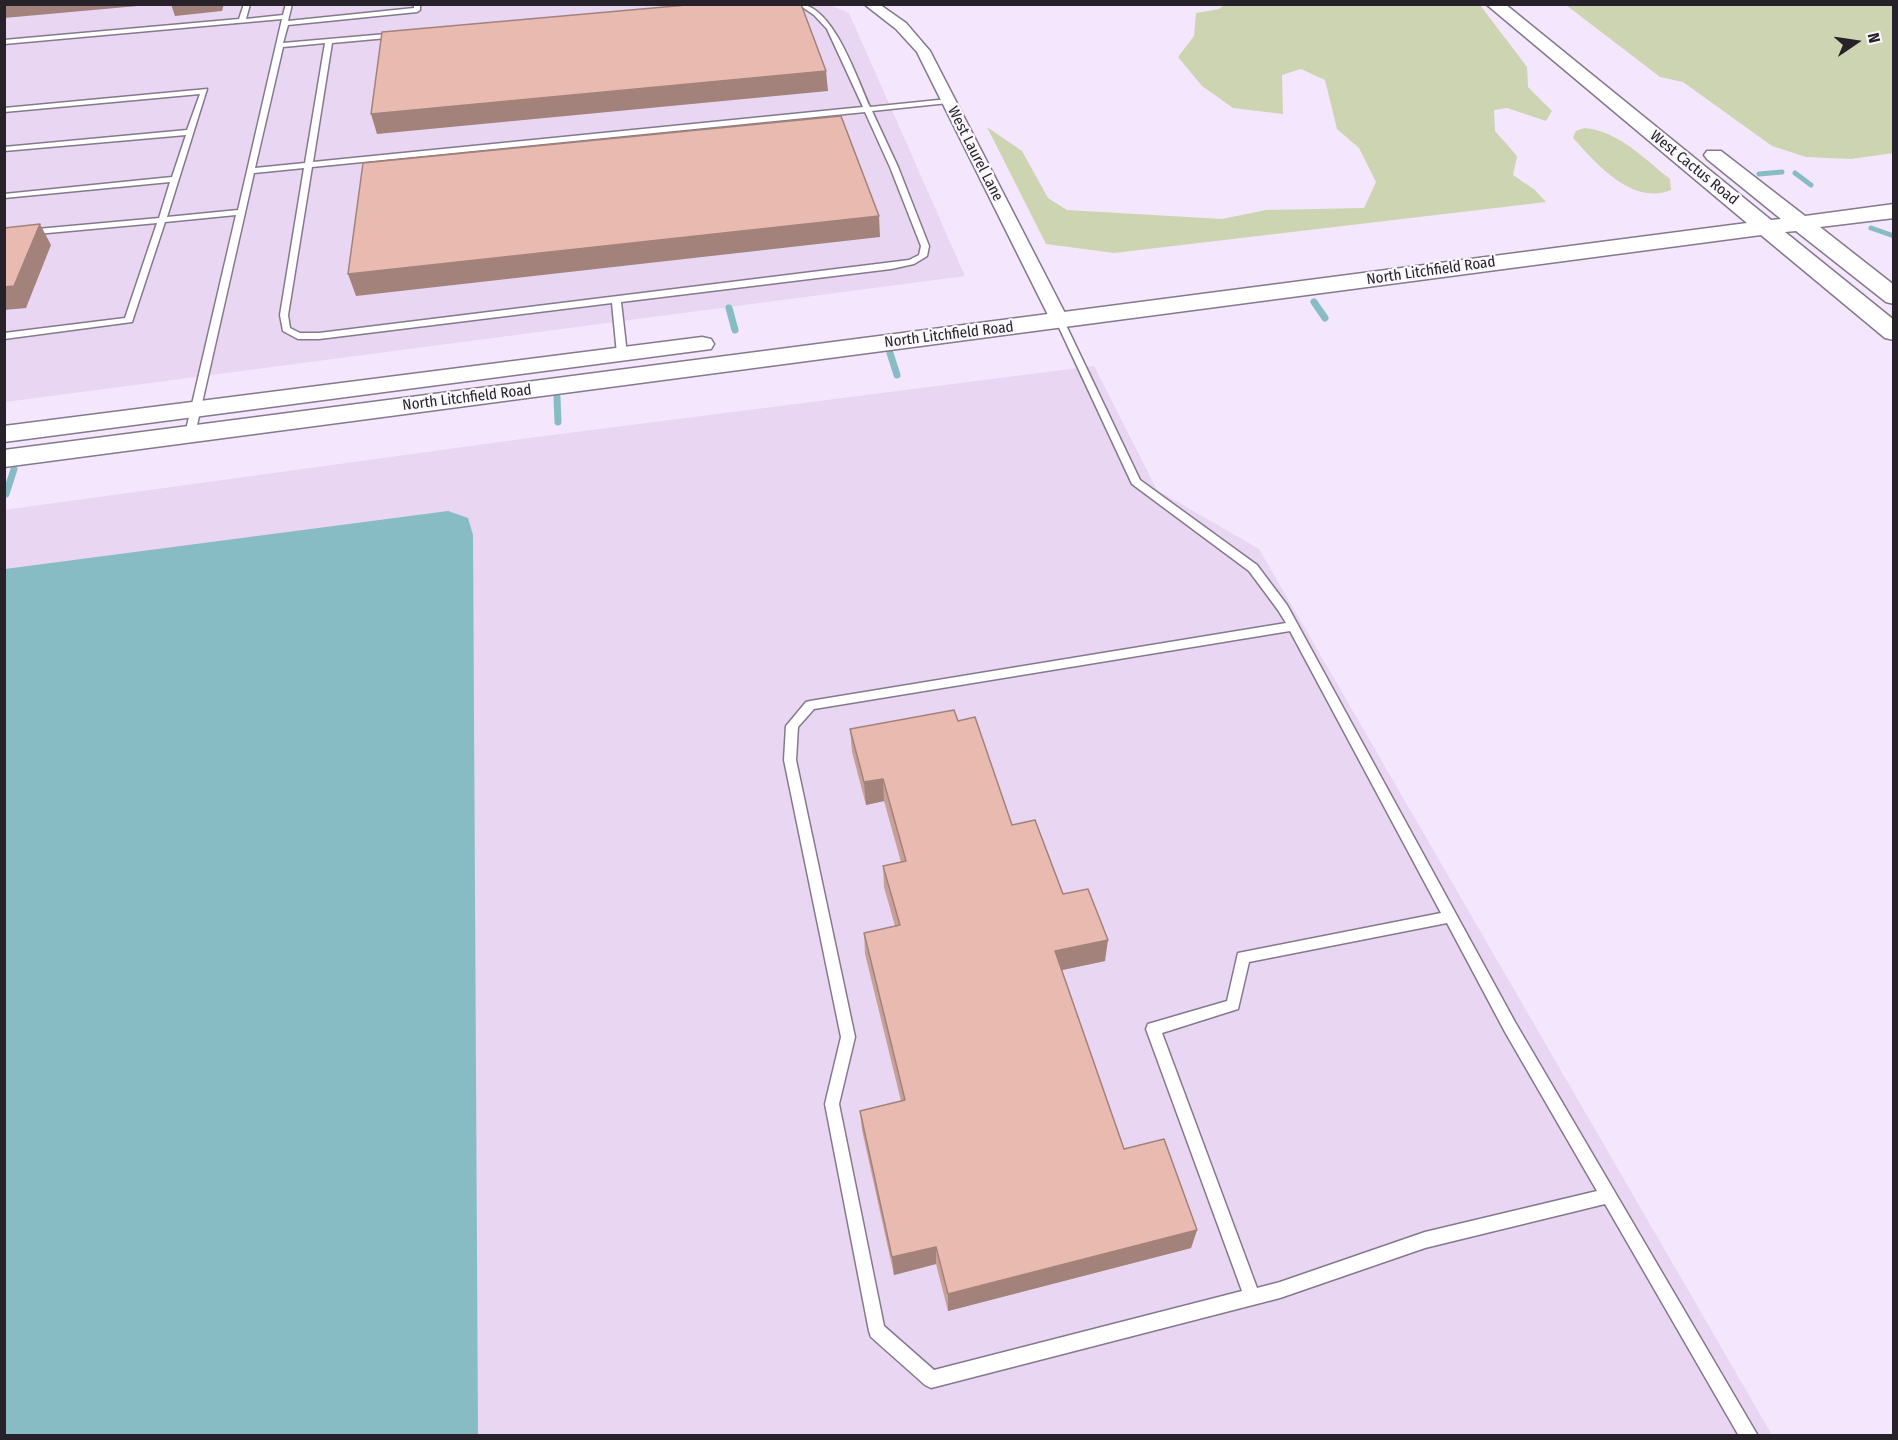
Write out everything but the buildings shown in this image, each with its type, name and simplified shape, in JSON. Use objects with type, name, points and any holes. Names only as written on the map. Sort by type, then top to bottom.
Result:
[{"type":"main road","name":"West Cactus Road","points":[[1494,4],[1893,333]]},
{"type":"main road","name":"West Cactus Road","points":[[1701,144],[1893,297]]},
{"type":"main road","points":[[1566,232],[1893,190]]},
{"type":"main road","name":"North Litchfield Road","points":[[4,434],[193,422],[1055,310],[1893,211]]},
{"type":"main road","name":"North Litchfield Road","points":[[4,459],[193,422],[622,354],[1055,310],[1228,276]]},
{"type":"street","name":"West Laurel Lane","points":[[870,4],[901,26],[916,42],[1055,310]]},
{"type":"lane","points":[[242,21],[247,4]]},
{"type":"lane","points":[[193,422],[289,4]]},
{"type":"lane","points":[[362,15],[363,4]]},
{"type":"lane","points":[[4,42],[242,21],[417,10],[417,4]]},
{"type":"lane","points":[[329,41],[284,315],[286,329],[298,336],[319,336],[891,266],[911,262],[923,256],[926,246],[868,109],[830,28],[816,14],[801,4]]},
{"type":"lane","points":[[279,45],[412,33]]},
{"type":"lane","points":[[4,110],[204,91],[129,320],[4,336]]},
{"type":"lane","points":[[250,171],[948,101]]},
{"type":"lane","points":[[4,149],[191,132]]},
{"type":"lane","points":[[4,196],[176,178]]},
{"type":"lane","points":[[4,235],[241,212]]},
{"type":"lane","points":[[616,300],[622,354]]},
{"type":"lane","points":[[1055,310],[1136,482],[1202,528],[1253,568],[1293,626],[1510,1027],[1749,1436]]},
{"type":"lane","points":[[1293,626],[810,705],[792,726],[790,760],[848,1037],[832,1104],[877,1331],[931,1379],[1280,1290],[1425,1240],[1608,1196]]},
{"type":"lane","points":[[1252,1297],[1153,1029],[1233,1005],[1243,957],[1450,917]]},
{"type":"shaded area","points":[[1226,4],[1480,5],[1527,67],[1528,87],[1552,111],[1546,121],[1507,108],[1494,110],[1495,131],[1517,156],[1513,175],[1535,190],[1546,202],[1114,253],[1046,244],[987,127],[1022,151],[1048,198],[1067,210],[1222,219],[1266,210],[1364,208],[1376,182],[1359,148],[1337,129],[1325,80],[1301,69],[1282,75],[1283,114],[1233,108],[1202,86],[1178,57],[1194,36],[1196,13],[1219,9]]},
{"type":"shaded area","points":[[4,5],[830,5],[849,13],[965,276],[5,402]]},
{"type":"shaded area","points":[[1566,5],[1893,5],[1893,153],[1851,159],[1806,157],[1772,146],[1683,82],[1660,77]]},
{"type":"shaded area","points":[[1584,128],[1608,134],[1630,147],[1670,179],[1671,190],[1657,193],[1642,192],[1616,179],[1573,138],[1576,131]]},
{"type":"shaded area","points":[[1094,366],[1157,490],[1259,549],[1772,1435],[5,1435],[4,510],[529,438]]},
{"type":"shaded area","points":[[448,511],[468,518],[473,535],[478,1435],[5,1435],[5,569]]},
{"type":"waterway","points":[[1759,174],[1782,172]]},
{"type":"waterway","points":[[1795,173],[1811,185]]},
{"type":"waterway","points":[[1871,228],[1894,236]]},
{"type":"waterway","points":[[1314,302],[1325,318]]},
{"type":"waterway","points":[[729,308],[735,330]]},
{"type":"waterway","points":[[890,353],[897,375]]},
{"type":"waterway","points":[[557,397],[558,422]]},
{"type":"waterway","points":[[6,494],[14,469]]}]
